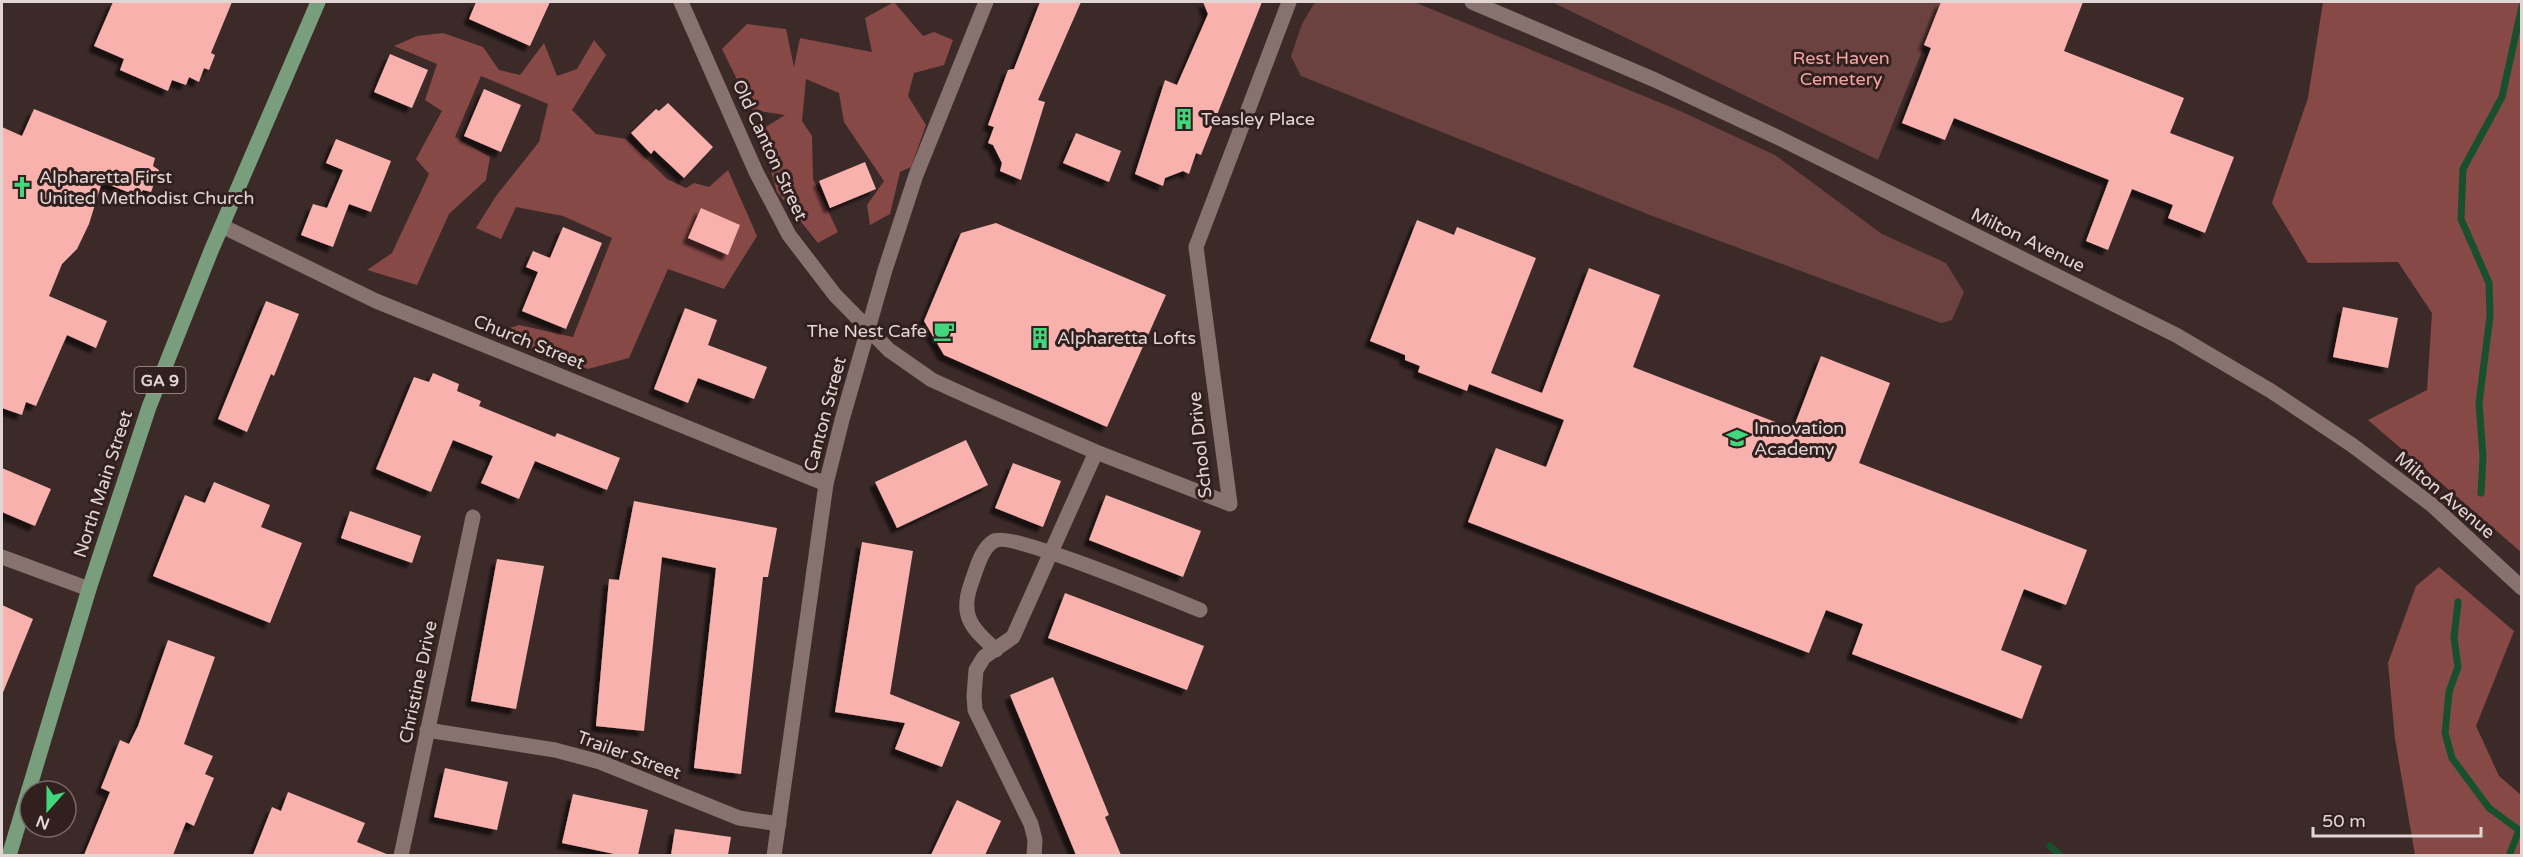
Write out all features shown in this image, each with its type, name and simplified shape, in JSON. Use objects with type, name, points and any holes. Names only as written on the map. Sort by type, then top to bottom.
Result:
[{"type":"main road","name":"North Main Street","points":[[9,855],[89,590],[149,407],[222,226],[318,2]]},
{"type":"street","name":"Old Canton Street","points":[[681,2],[756,172],[789,235],[835,295],[868,329]]},
{"type":"street","name":"Canton Street","points":[[774,855],[826,484],[868,329],[916,175],[986,2]]},
{"type":"street","name":"School Drive","points":[[868,329],[889,350],[932,380],[1095,452],[1230,504],[1196,247],[1289,2]]},
{"type":"street","name":"Milton Avenue","points":[[1472,2],[1716,108],[2176,335],[2271,391],[2352,445],[2432,505],[2522,588]]},
{"type":"street","name":"Church Street","points":[[222,226],[376,301],[826,484]]},
{"type":"street","points":[[1034,855],[1035,840],[1031,824],[975,710],[976,669],[984,657],[1013,637],[1095,452]]},
{"type":"street","name":"Christine Drive","points":[[401,855],[473,517]]},
{"type":"street","points":[[996,650],[974,631],[968,620],[966,601],[987,546],[996,540],[1005,539],[1050,553],[1200,610]]},
{"type":"street","points":[[2,557],[89,590]]},
{"type":"street","name":"Trailer Street","points":[[427,730],[555,750],[600,762],[739,818],[778,824]]},
{"type":"green space","points":[[1315,2],[1414,2],[1678,110],[1775,155],[1882,234],[1946,263],[1964,292],[1952,320],[1941,323],[1655,217],[1301,76],[1291,56],[1302,24]]},
{"type":"green space","name":"Rest Haven Cemetery","points":[[1552,2],[1942,2],[1878,160]]},
{"type":"shaded area","points":[[894,2],[923,36],[934,32],[953,40],[944,65],[914,73],[908,96],[926,125],[911,167],[900,172],[890,214],[870,225],[867,205],[884,181],[844,122],[839,93],[806,79],[802,121],[812,136],[813,179],[838,232],[818,243],[777,192],[759,131],[785,115],[752,110],[722,49],[747,24],[786,29],[794,67],[800,38],[872,52],[865,18]]},
{"type":"shaded area","points":[[2323,2],[2521,2],[2521,552],[2368,420],[2427,390],[2432,313],[2398,262],[2308,263],[2272,203],[2308,98]]},
{"type":"shaded area","points":[[443,33],[483,47],[499,70],[520,75],[544,43],[557,76],[577,69],[594,40],[606,55],[572,110],[596,134],[626,139],[667,179],[686,188],[694,183],[709,187],[728,170],[757,236],[724,289],[668,269],[629,358],[588,369],[493,333],[519,325],[573,337],[612,238],[563,216],[516,207],[501,239],[476,228],[496,196],[539,142],[548,104],[481,76],[455,137],[490,157],[486,180],[449,214],[417,285],[367,270],[392,253],[429,174],[416,159],[442,111],[425,100],[437,64],[394,46],[417,36]]},
{"type":"shaded area","points":[[2439,567],[2514,631],[2476,726],[2499,776],[2521,795],[2521,855],[2415,855],[2395,739],[2388,663],[2416,586]]},
{"type":"building","points":[[113,2],[232,2],[211,53],[215,55],[209,70],[204,68],[199,82],[189,77],[186,85],[172,80],[168,91],[120,70],[124,59],[94,46]]},
{"type":"building","points":[[476,2],[550,2],[530,46],[469,19]]},
{"type":"building","points":[[1040,2],[1081,2],[1038,100],[1045,102],[1021,180],[1000,171],[1002,163],[993,145],[988,143],[994,127],[988,125],[1008,70],[1014,69]]},
{"type":"building","name":"Teasley Place","points":[[1203,2],[1262,2],[1201,155],[1196,153],[1189,174],[1183,171],[1165,178],[1163,186],[1135,174],[1165,80],[1177,85],[1208,14]]},
{"type":"building","points":[[1941,2],[2083,2],[2064,51],[2184,98],[2170,133],[2234,157],[2205,233],[2168,218],[2173,205],[2132,189],[2108,250],[2086,241],[2109,180],[1954,118],[1945,140],[1902,123],[1931,48],[1924,45]]},
{"type":"building","points":[[390,54],[428,70],[412,108],[374,92]]},
{"type":"building","points":[[484,89],[521,105],[501,152],[464,136]]},
{"type":"building","points":[[668,103],[713,147],[684,178],[654,150],[651,154],[631,133],[656,109],[659,111]]},
{"type":"building","points":[[34,109],[155,158],[153,166],[159,170],[151,192],[143,190],[138,196],[102,182],[89,224],[77,249],[62,264],[49,296],[107,321],[96,348],[67,335],[36,406],[26,402],[22,415],[2,408],[2,127],[22,136]]},
{"type":"building","points":[[1076,133],[1121,151],[1109,182],[1063,163]]},
{"type":"building","points":[[336,139],[391,161],[371,212],[349,204],[333,247],[301,235],[313,204],[327,208],[343,170],[326,163]]},
{"type":"building","points":[[865,162],[876,189],[830,208],[819,181]]},
{"type":"building","points":[[701,208],[740,225],[728,255],[688,238]]},
{"type":"building","points":[[1417,220],[1454,235],[1457,227],[1536,258],[1491,373],[1542,393],[1589,268],[1660,295],[1633,367],[1793,429],[1821,356],[1890,383],[1859,463],[2087,550],[2066,605],[2024,589],[2001,650],[2042,666],[2022,719],[1852,654],[1863,624],[1826,610],[1809,653],[1468,522],[1496,448],[1546,467],[1564,420],[1469,384],[1467,391],[1418,372],[1420,366],[1405,360],[1405,355],[1370,341]]},
{"type":"building","name":"Alpharetta Lofts","points":[[996,223],[1166,295],[1107,427],[944,355],[924,321],[961,233]]},
{"type":"building","points":[[563,227],[602,243],[566,329],[522,311],[538,272],[526,267],[533,251],[550,258]]},
{"type":"building","points":[[266,301],[299,314],[274,376],[271,374],[247,432],[218,419]]},
{"type":"building","points":[[2343,307],[2398,318],[2388,368],[2333,357]]},
{"type":"building","points":[[685,308],[717,320],[708,345],[767,367],[754,399],[698,378],[688,403],[654,389]]},
{"type":"building","points":[[433,373],[459,384],[457,391],[481,401],[479,406],[555,437],[557,433],[620,458],[607,490],[535,461],[519,499],[481,483],[493,456],[453,440],[431,492],[376,469],[414,377],[429,382]]},
{"type":"building","points":[[966,440],[988,485],[897,528],[875,482]]},
{"type":"building","points":[[1013,463],[1061,481],[1043,527],[995,508]]},
{"type":"building","points":[[2,468],[51,489],[35,526],[2,512]]},
{"type":"building","points":[[214,482],[270,505],[261,527],[302,543],[270,623],[153,576],[185,495],[205,503]]},
{"type":"building","points":[[1106,495],[1201,531],[1183,577],[1089,540]]},
{"type":"building","points":[[634,501],[777,528],[768,577],[763,577],[741,774],[694,768],[716,568],[662,557],[644,731],[596,726],[609,579],[619,580]]},
{"type":"building","points":[[350,511],[421,536],[412,563],[341,538]]},
{"type":"building","points":[[862,542],[913,551],[890,694],[960,722],[942,767],[895,749],[905,723],[835,712]]},
{"type":"building","points":[[497,559],[544,566],[516,709],[471,701]]},
{"type":"building","points":[[1065,593],[1204,646],[1187,690],[1048,638]]},
{"type":"building","points":[[2,605],[33,619],[2,695]]},
{"type":"building","points":[[168,640],[215,657],[184,744],[213,756],[205,774],[214,778],[194,826],[186,822],[173,855],[84,855],[110,792],[101,788],[120,740],[129,744],[138,726]]},
{"type":"building","points":[[1053,677],[1109,815],[1105,817],[1121,855],[1076,855],[1010,695]]},
{"type":"building","points":[[445,768],[508,782],[497,830],[434,817]]},
{"type":"building","points":[[288,792],[365,823],[357,842],[389,855],[253,855],[272,807],[281,811]]},
{"type":"building","points":[[573,794],[648,810],[638,855],[619,855],[562,843]]},
{"type":"building","points":[[957,800],[1001,821],[985,855],[931,855]]},
{"type":"building","points":[[675,829],[731,837],[728,855],[671,855]]},
{"type":"waterway","points":[[2481,493],[2483,457],[2479,403],[2490,316],[2489,283],[2461,219],[2463,169],[2502,97],[2522,6]]},
{"type":"waterway","points":[[2458,602],[2454,638],[2458,667],[2449,692],[2445,733],[2452,758],[2489,808],[2519,830],[2509,856]]},
{"type":"waterway","points":[[2050,846],[2061,856]]},
{"type":"place","name":"Teasley Place","points":[[1184,119]]},
{"type":"place","name":"Alpharetta First United Methodist Church","points":[[22,187]]},
{"type":"place","name":"The Nest Cafe","points":[[944,331]]},
{"type":"place","name":"Alpharetta Lofts","points":[[1040,338]]},
{"type":"place","name":"Innovation Academy","points":[[1737,438]]}]
